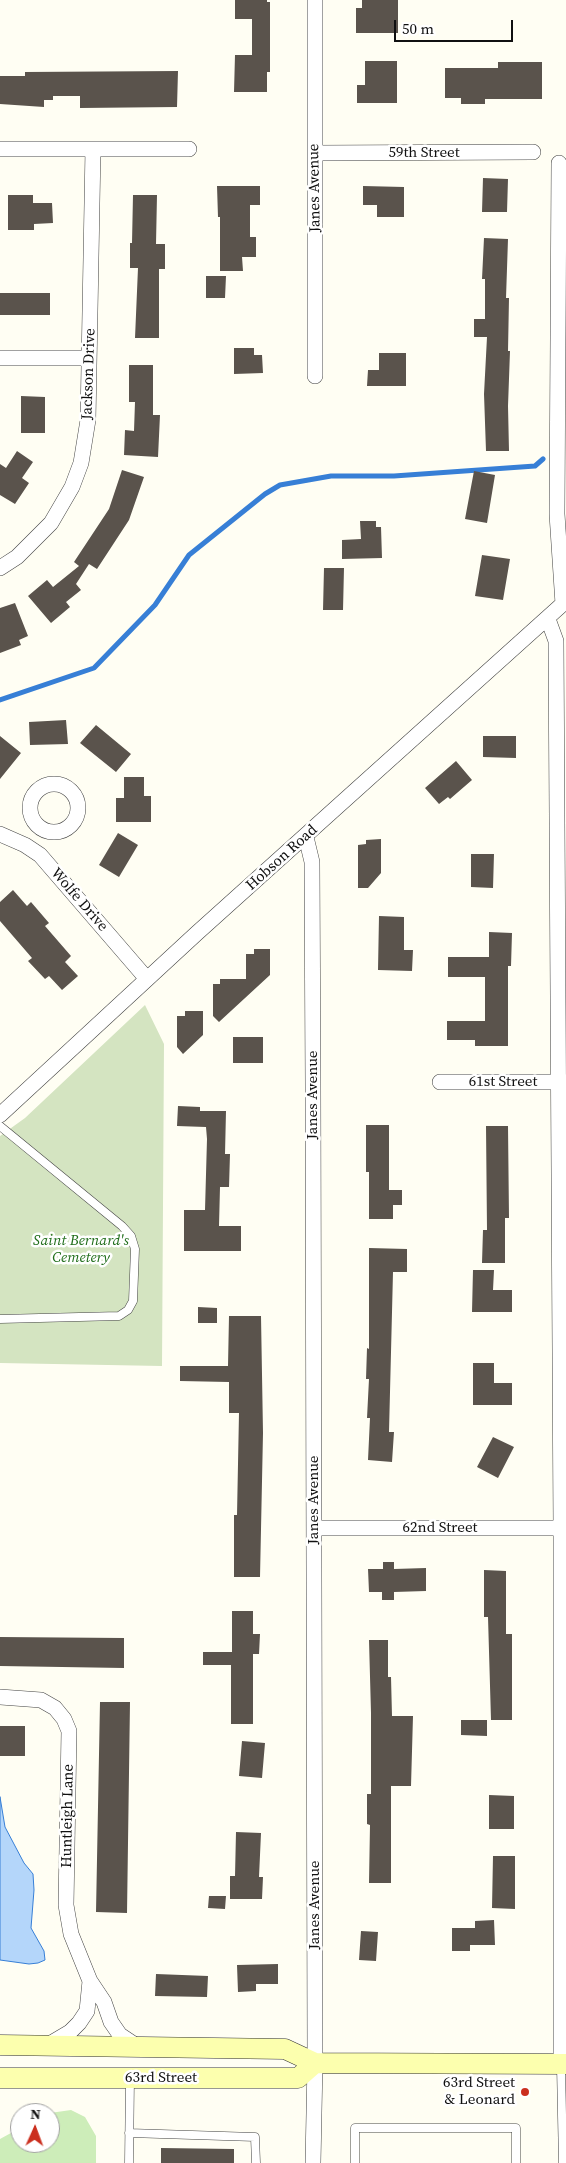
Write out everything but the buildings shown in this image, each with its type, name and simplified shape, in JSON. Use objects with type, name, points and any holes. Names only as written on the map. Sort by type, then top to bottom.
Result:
[{"type":"main road","name":"63rd Street","points":[[0,2045],[285,2049],[315,2063],[563,2064]]},
{"type":"main road","name":"63rd Street","points":[[0,2078],[298,2078],[315,2063]]},
{"type":"street","name":"Janes Avenue","points":[[315,0],[316,376]]},
{"type":"street","points":[[0,149],[189,149]]},
{"type":"street","name":"Jackson Drive","points":[[0,568],[16,557],[42,534],[60,510],[72,487],[81,463],[88,420],[93,149]]},
{"type":"street","name":"59th Street","points":[[315,153],[533,152]]},
{"type":"street","points":[[559,163],[557,514],[564,603]]},
{"type":"street","points":[[0,358],[89,358]]},
{"type":"street","name":"Hobson Road","points":[[0,1115],[147,979],[564,603]]},
{"type":"street","points":[[548,619],[556,641],[562,1082],[564,1528],[563,2064]]},
{"type":"street","points":[[26,845],[40,827]]},
{"type":"street","name":"Wolfe Drive","points":[[0,834],[26,845],[40,855],[147,979]]},
{"type":"street","name":"Janes Avenue","points":[[306,837],[312,862],[315,2063],[313,2163]]},
{"type":"street","name":"61st Street","points":[[440,1082],[562,1082]]},
{"type":"street","name":"62nd Street","points":[[314,1528],[564,1528]]},
{"type":"street","name":"Huntleigh Lane","points":[[0,1697],[40,1700],[55,1708],[64,1719],[69,1731],[68,1920],[70,1934],[90,1981],[104,2002],[111,2022],[120,2035],[138,2047]]},
{"type":"street","name":"Huntleigh Lane","points":[[48,2045],[70,2032],[87,2011],[90,1981]]},
{"type":"lane","points":[[0,1126],[122,1226],[131,1236],[135,1249],[133,1301],[128,1310],[119,1316],[0,1319]]},
{"type":"lane","points":[[563,2064],[563,2163]]},
{"type":"lane","points":[[129,2163],[130,2078]]},
{"type":"lane","points":[[354,2163],[355,2128],[516,2128],[516,2163]]},
{"type":"lane","points":[[129,2133],[255,2137],[256,2163]]},
{"type":"green space","name":"Saint Bernard's Cemetery","points":[[145,1005],[164,1044],[162,1366],[0,1363],[0,1136],[25,1118]]},
{"type":"green space","points":[[71,2110],[85,2117],[96,2136],[96,2163],[0,2163],[0,2139],[10,2134],[10,2153],[60,2153],[60,2112]]},
{"type":"water","points":[[0,1797],[5,1827],[24,1863],[33,1874],[34,1890],[31,1928],[44,1951],[45,1960],[38,1963],[29,1964],[0,1960]]},
{"type":"waterway","points":[[0,700],[94,668],[155,605],[189,555],[265,494],[280,485],[331,476],[394,476],[535,466],[543,459]]},
{"type":"place","name":"63rd Street & Leonard","points":[[525,2092]]}]
